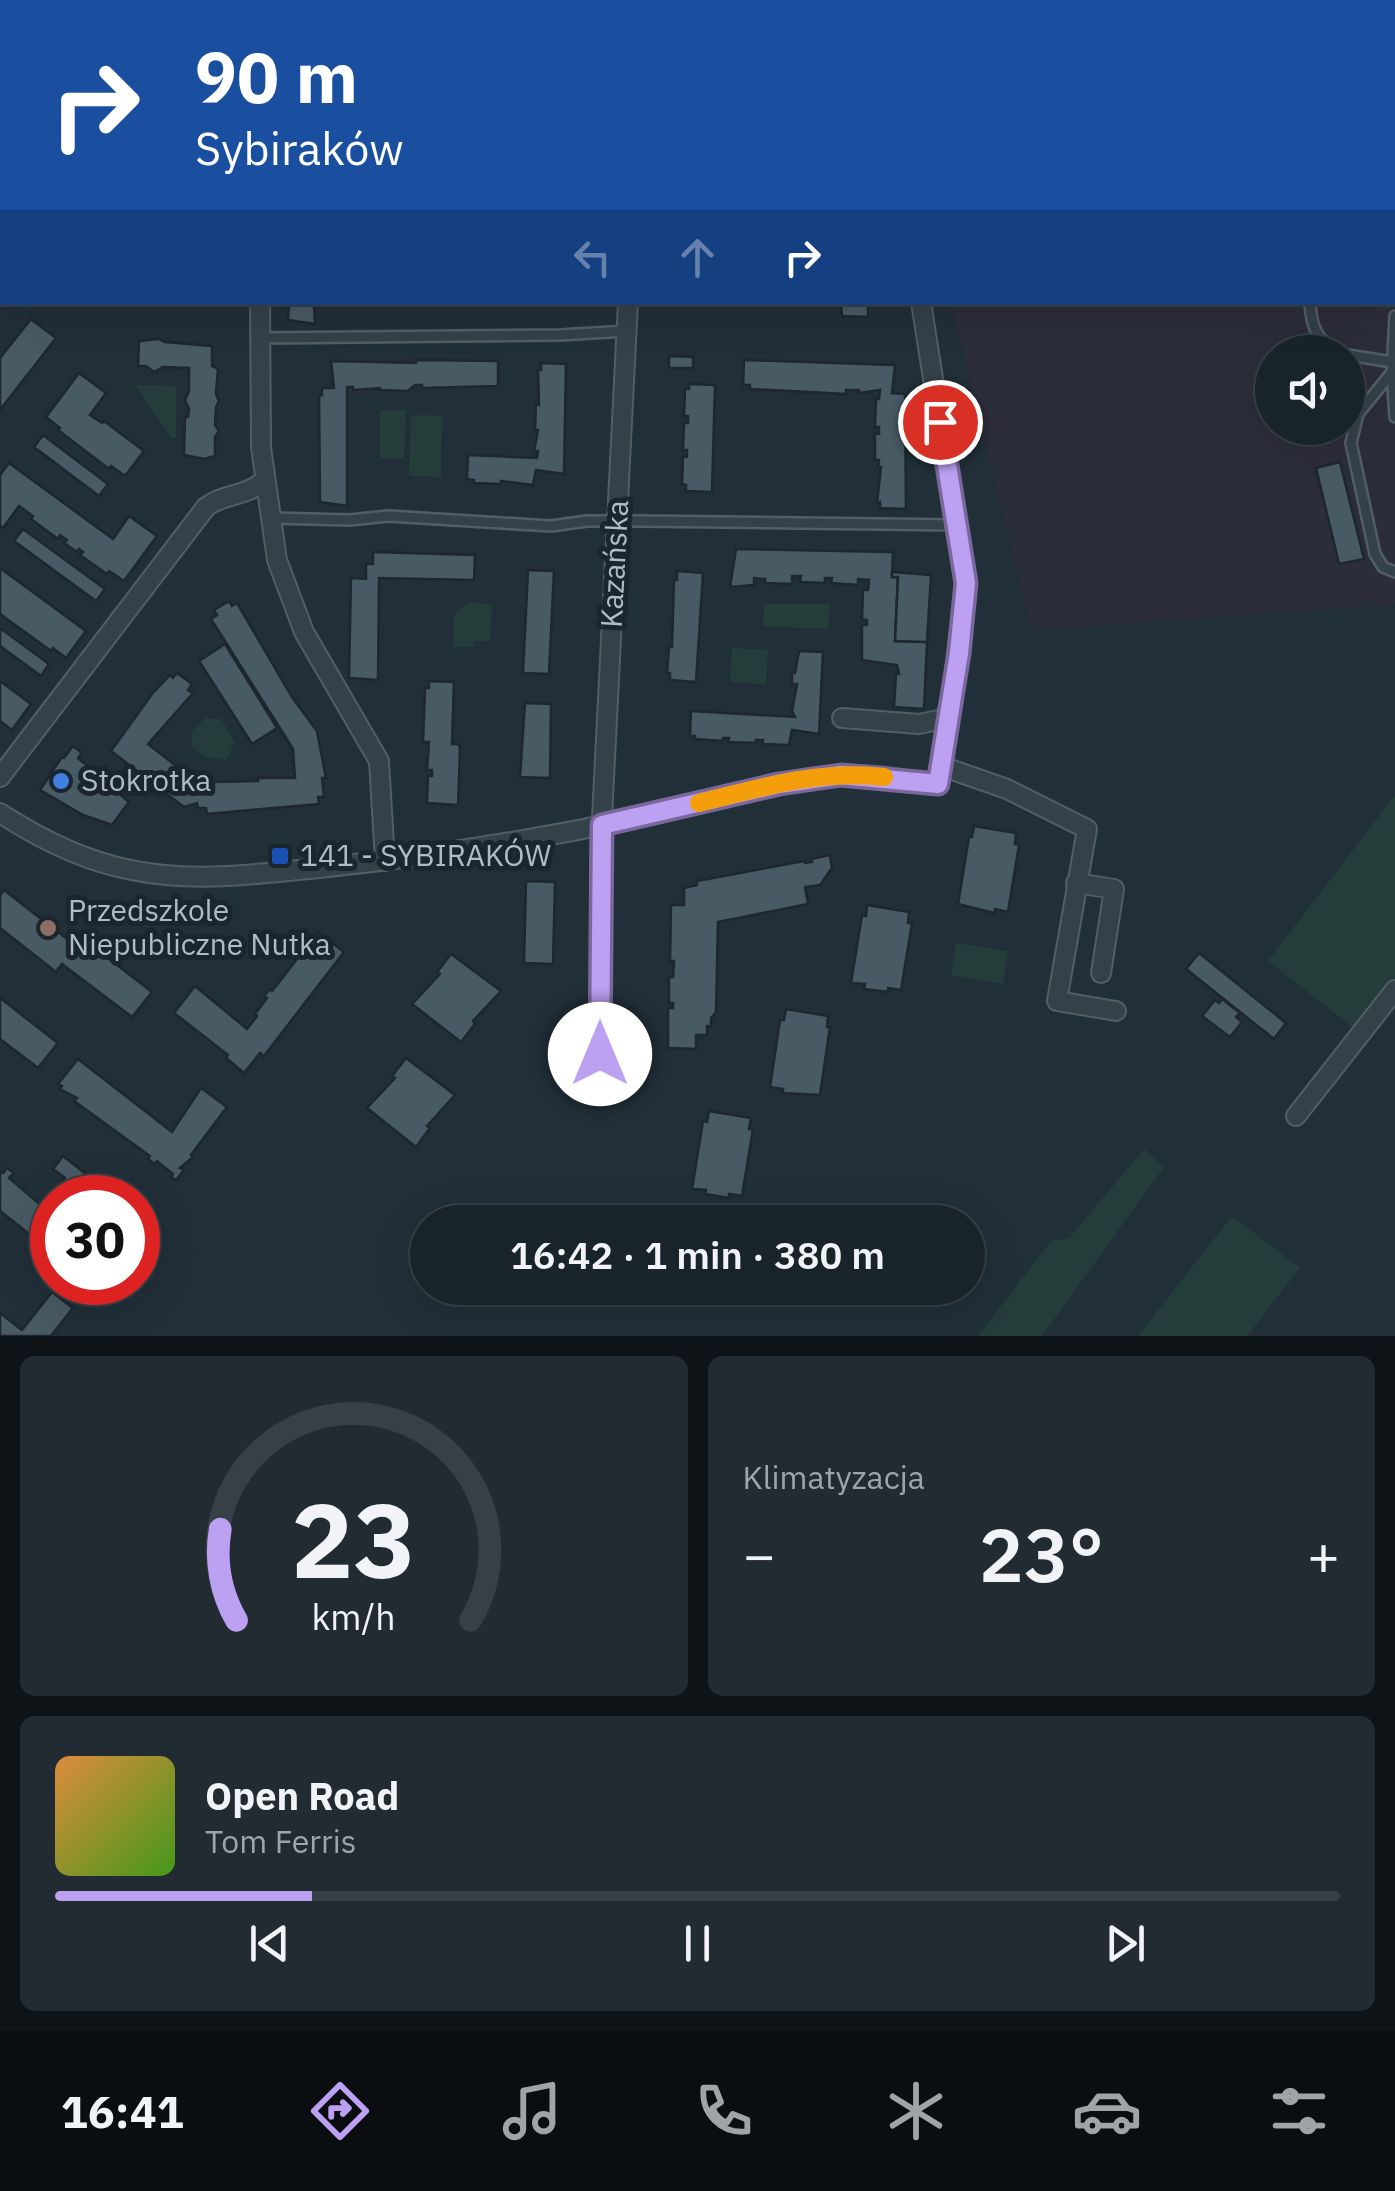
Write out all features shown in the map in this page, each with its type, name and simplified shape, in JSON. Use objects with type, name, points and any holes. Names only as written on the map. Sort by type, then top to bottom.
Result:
[{"type":"street","points":[[260,305],[259,426],[280,570],[304,632],[380,762],[385,861]]},
{"type":"street","name":"Kazańska","points":[[600,1094],[602,825],[628,305]]},
{"type":"street","points":[[922,305],[966,583],[940,775]]},
{"type":"street","points":[[0,777],[206,508],[219,498],[244,494],[264,480]]},
{"type":"street","points":[[244,494],[269,512]]},
{"type":"street","points":[[842,718],[928,724],[948,714]]},
{"type":"street","points":[[0,813],[86,858],[130,870],[208,878],[447,854],[602,825],[779,784],[841,775],[940,775],[1007,789],[1087,829],[1057,1001],[1116,1010]]},
{"type":"street","points":[[1076,883],[1114,889],[1101,973]]},
{"type":"street","points":[[1296,1116],[1395,990]]},
{"type":"lane","points":[[1310,305],[1313,329],[1318,335]]},
{"type":"lane","points":[[1395,316],[1395,417]]},
{"type":"lane","points":[[259,338],[626,331]]},
{"type":"lane","points":[[1365,360],[1393,369]]},
{"type":"lane","points":[[1393,369],[1358,414],[1351,443],[1374,554],[1383,567],[1395,572]]},
{"type":"lane","points":[[269,512],[350,520],[388,516],[551,526],[617,521],[958,524]]},
{"type":"shaded area","points":[[951,305],[1395,305],[1395,605],[1032,630]]},
{"type":"green space","points":[[135,385],[176,386],[176,438],[171,438]]},
{"type":"green space","points":[[380,410],[406,410],[404,458],[380,458]]},
{"type":"green space","points":[[411,415],[442,416],[441,477],[409,476]]},
{"type":"green space","points":[[468,602],[492,605],[490,641],[474,641],[473,647],[453,647],[454,616]]},
{"type":"green space","points":[[764,604],[830,604],[828,629],[763,626]]},
{"type":"green space","points":[[732,648],[768,650],[766,684],[730,682]]},
{"type":"green space","points":[[205,718],[221,719],[235,742],[226,760],[205,757],[192,746],[192,731]]},
{"type":"green space","points":[[1395,795],[1395,980],[1356,1030],[1268,961]]},
{"type":"green space","points":[[956,943],[1008,951],[1003,984],[951,975]]},
{"type":"green space","points":[[1144,1149],[1164,1167],[1042,1336],[978,1336],[1051,1241],[1069,1238]]},
{"type":"green space","points":[[1232,1216],[1300,1268],[1247,1336],[1138,1336]]},
{"type":"building","points":[[289,305],[314,305],[315,324],[288,320]]},
{"type":"building","points":[[841,305],[868,305],[868,317],[842,316]]},
{"type":"building","points":[[31,319],[56,338],[0,410],[0,358]]},
{"type":"building","points":[[159,339],[212,346],[212,366],[218,369],[219,401],[215,456],[204,459],[184,455],[189,368],[163,367],[154,372],[138,366],[139,341]]},
{"type":"building","points":[[669,356],[693,357],[693,368],[669,368]]},
{"type":"building","points":[[744,360],[895,365],[892,393],[905,394],[906,509],[880,508],[880,502],[877,503],[881,467],[879,460],[875,460],[875,433],[879,434],[879,427],[875,427],[880,390],[846,390],[846,394],[750,389],[750,385],[743,385]]},
{"type":"building","points":[[331,361],[498,361],[498,386],[415,385],[408,391],[347,387],[347,506],[320,502],[319,396],[322,388],[334,388]]},
{"type":"building","points":[[541,363],[566,364],[564,474],[536,470],[533,485],[474,483],[467,479],[468,455],[537,458],[538,451],[534,451]]},
{"type":"building","points":[[79,373],[106,393],[90,415],[144,451],[125,476],[111,466],[109,469],[46,417]]},
{"type":"building","points":[[689,384],[715,385],[712,492],[686,491],[682,484],[683,456],[687,457],[687,450],[683,450],[684,423],[688,423],[688,416],[684,416],[685,389],[689,389]]},
{"type":"building","points":[[43,435],[108,484],[99,496],[34,447]]},
{"type":"building","points":[[1340,462],[1364,559],[1339,564],[1316,468]]},
{"type":"building","points":[[9,463],[113,539],[129,516],[157,536],[124,581],[80,555],[83,552],[64,543],[67,540],[60,535],[58,539],[19,506],[3,528],[0,475]]},
{"type":"building","points":[[23,529],[105,589],[96,601],[14,541]]},
{"type":"building","points":[[736,549],[893,552],[892,577],[898,577],[895,641],[927,642],[924,709],[894,707],[897,665],[862,660],[862,625],[867,625],[867,620],[862,619],[863,590],[868,590],[869,580],[858,579],[858,585],[831,583],[832,578],[825,578],[825,583],[800,582],[801,576],[792,576],[792,584],[765,583],[765,579],[754,578],[754,585],[730,587]]},
{"type":"building","points":[[373,552],[475,555],[474,580],[379,578],[378,680],[349,678],[351,578],[366,579],[366,564],[373,564]]},
{"type":"building","points":[[0,568],[86,631],[66,658],[0,614]]},
{"type":"building","points":[[528,570],[554,571],[549,674],[523,673]]},
{"type":"building","points":[[677,571],[703,573],[696,682],[670,680],[667,673]]},
{"type":"building","points":[[892,572],[931,575],[927,642],[895,641],[898,577],[892,577]]},
{"type":"building","points":[[229,601],[232,606],[237,603],[292,697],[317,731],[326,778],[322,778],[324,797],[318,797],[319,804],[207,814],[206,808],[198,808],[197,803],[184,807],[111,751],[152,694],[177,673],[192,684],[188,690],[193,693],[148,744],[202,786],[258,778],[295,778],[293,749],[211,619],[217,615],[214,610]]},
{"type":"building","points":[[0,628],[49,664],[41,676],[0,646]]},
{"type":"building","points":[[225,644],[277,728],[252,744],[199,661]]},
{"type":"building","points":[[799,651],[823,652],[819,734],[792,730],[789,745],[690,736],[691,711],[795,717],[792,711],[797,684],[792,684],[792,672],[795,673]]},
{"type":"building","points":[[0,681],[31,704],[12,730],[0,721]]},
{"type":"building","points":[[429,681],[454,682],[452,744],[459,744],[460,750],[458,805],[427,803],[428,776],[432,776],[432,770],[427,770],[429,742],[423,742],[425,688],[429,688]]},
{"type":"building","points":[[525,703],[551,704],[550,778],[520,777]]},
{"type":"building","points":[[73,746],[82,753],[78,758],[129,802],[112,825],[83,815],[40,790]]},
{"type":"building","points":[[974,826],[1016,833],[1015,844],[1019,845],[1008,912],[995,909],[994,913],[958,904]]},
{"type":"building","points":[[830,855],[832,868],[820,885],[805,887],[808,904],[718,922],[716,1012],[711,1026],[707,1026],[707,1035],[696,1035],[696,1049],[668,1048],[668,1008],[673,1008],[673,1003],[669,1003],[669,977],[673,977],[674,961],[670,961],[671,905],[684,905],[684,888],[697,885],[697,881],[812,862],[811,859]]},
{"type":"building","points":[[526,881],[555,882],[553,964],[524,963]]},
{"type":"building","points":[[4,890],[76,946],[82,938],[152,992],[132,1017],[62,964],[56,972],[0,928],[0,895]]},
{"type":"building","points":[[867,905],[909,912],[908,923],[912,923],[901,990],[864,989],[865,984],[851,983]]},
{"type":"building","points":[[318,932],[344,952],[264,1056],[260,1053],[244,1073],[226,1058],[228,1055],[174,1013],[195,986],[247,1029],[267,998],[264,996]]},
{"type":"building","points":[[1199,953],[1286,1023],[1274,1039],[1186,969]]},
{"type":"building","points":[[451,954],[501,991],[473,1021],[475,1024],[461,1042],[412,1004],[440,974],[437,972]]},
{"type":"building","points":[[0,998],[58,1043],[38,1068],[0,1039]]},
{"type":"building","points":[[1222,999],[1240,1013],[1236,1017],[1242,1022],[1230,1037],[1202,1016],[1215,1000],[1219,1003]]},
{"type":"building","points":[[786,1009],[828,1016],[830,1027],[820,1095],[783,1093],[783,1089],[770,1087],[780,1020],[784,1020]]},
{"type":"building","points":[[406,1058],[455,1095],[427,1126],[430,1128],[416,1147],[367,1108],[395,1078],[392,1076]]},
{"type":"building","points":[[78,1059],[172,1132],[201,1088],[227,1107],[193,1157],[180,1168],[184,1170],[176,1180],[157,1161],[155,1164],[148,1159],[150,1156],[74,1101],[77,1098],[60,1089],[58,1084]]},
{"type":"building","points":[[709,1111],[751,1118],[749,1129],[753,1129],[742,1196],[729,1194],[729,1198],[692,1189],[703,1121],[707,1122]]},
{"type":"building","points":[[63,1156],[87,1175],[61,1175],[53,1169]]},
{"type":"building","points":[[7,1168],[14,1173],[9,1178],[30,1196],[30,1235],[0,1211],[0,1171],[3,1173]]},
{"type":"building","points":[[42,1305],[73,1308],[51,1336],[0,1336],[0,1313],[22,1330]]},
{"type":"slow traffic","points":[[699,803],[810,779],[841,775],[884,777]]},
{"type":"place","name":"Stokrotka","points":[[61,781]]},
{"type":"place","name":"141 - SYBIRAKÓW","points":[[280,856]]},
{"type":"place","name":"Przedszkole Niepubliczne Nutka","points":[[48,928]]},
{"type":"route","points":[[600,1054],[602,825],[779,784],[841,775],[938,784],[952,706],[966,583],[940,422]]}]
